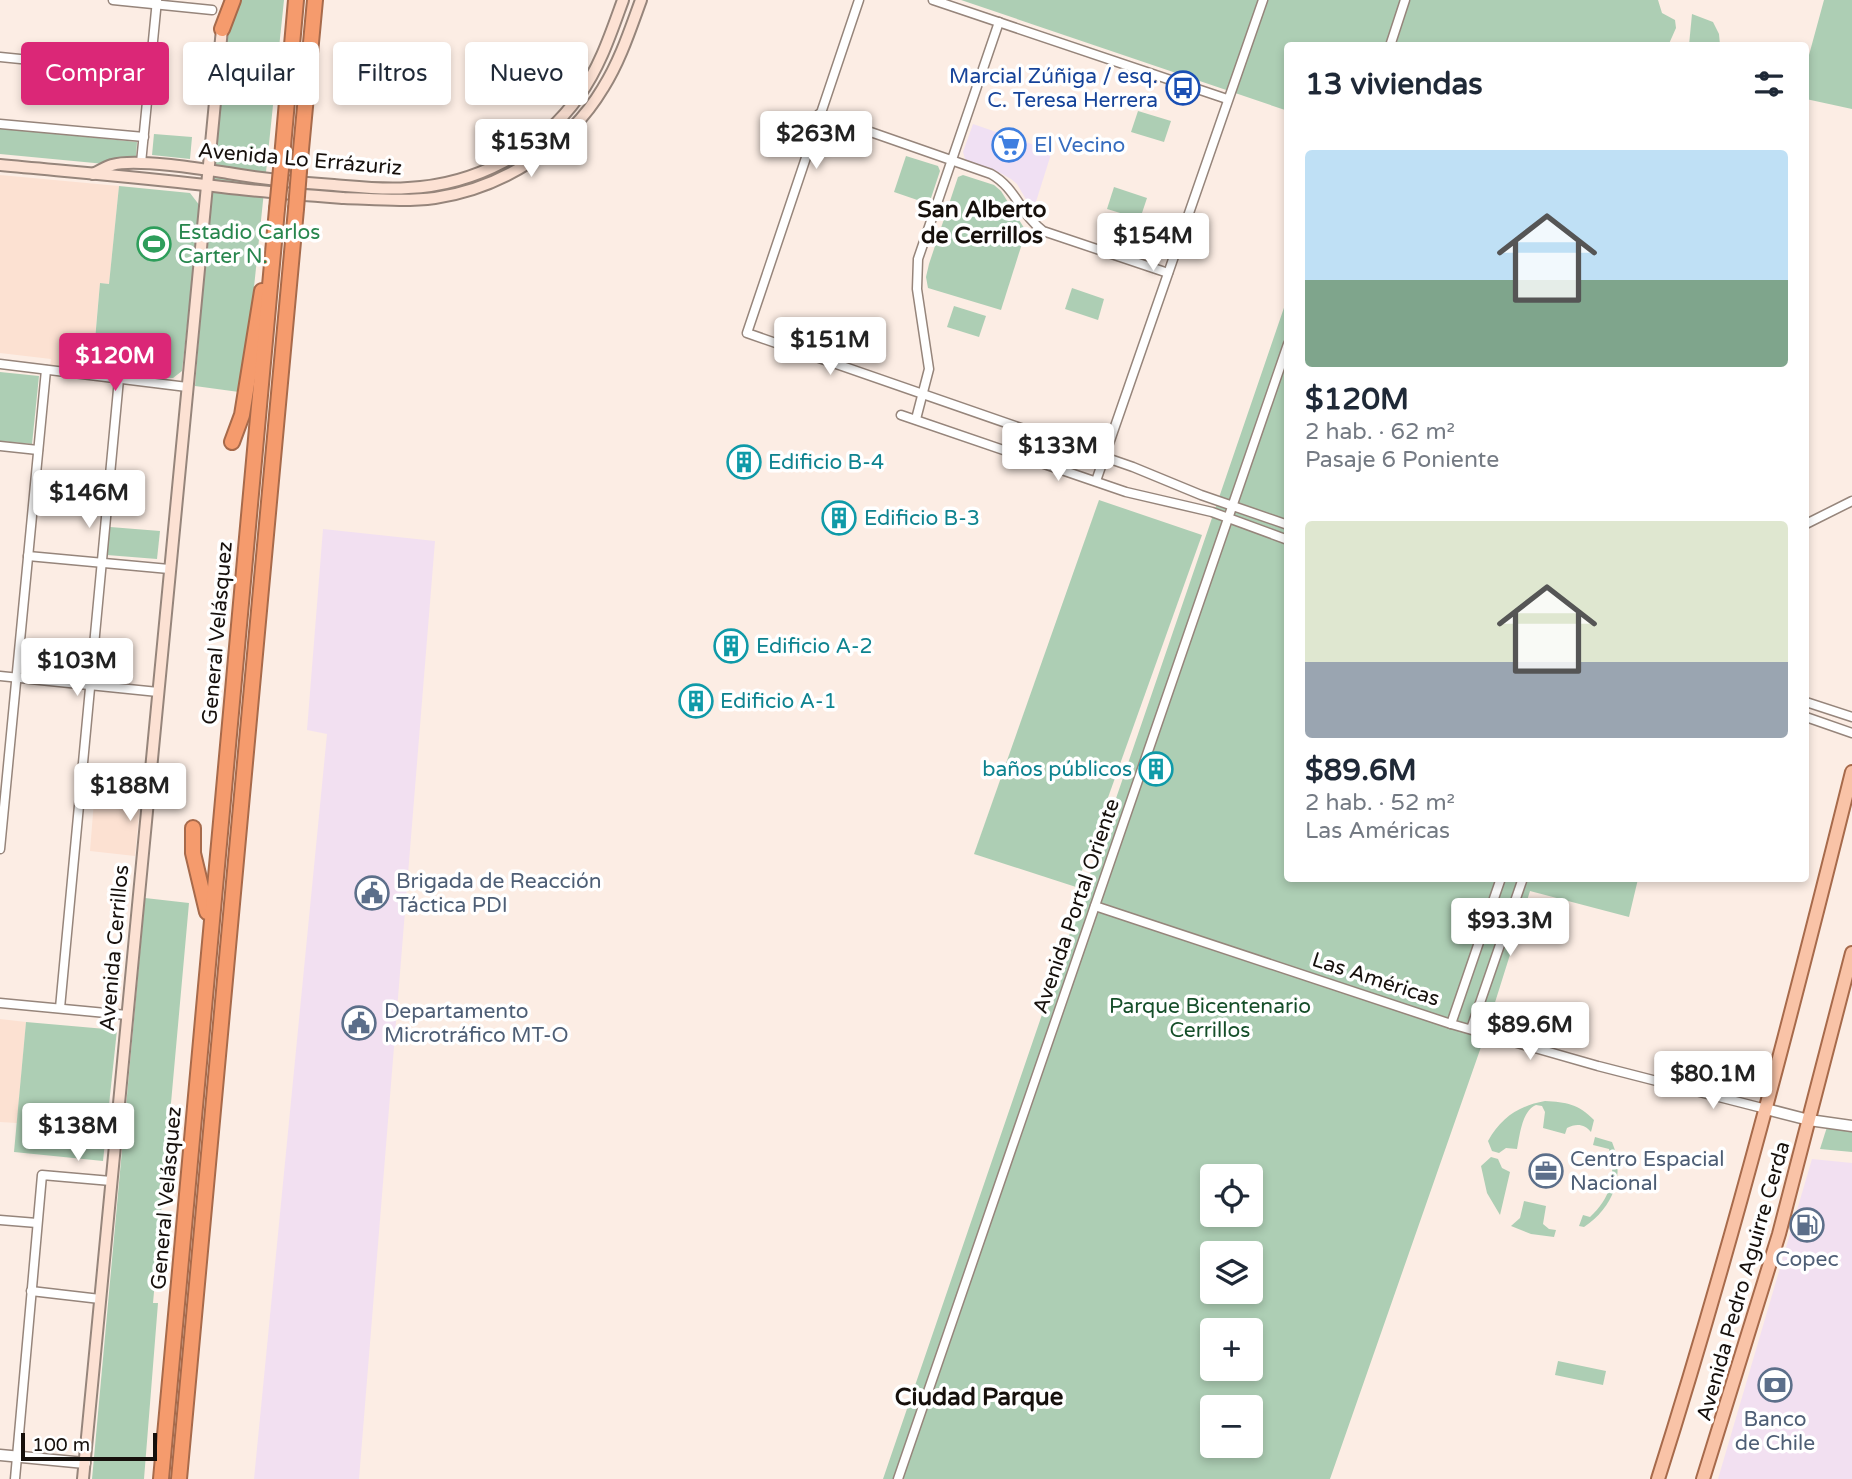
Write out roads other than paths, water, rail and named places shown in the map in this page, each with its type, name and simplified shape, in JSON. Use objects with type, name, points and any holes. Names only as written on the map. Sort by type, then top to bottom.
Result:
[{"type":"highway","points":[[222,29],[233,0]]},
{"type":"highway","name":"General Velásquez","points":[[161,1479],[296,0]]},
{"type":"highway","name":"General Velásquez","points":[[179,1479],[314,0]]},
{"type":"highway","points":[[232,442],[242,415],[256,320],[274,246]]},
{"type":"highway","points":[[193,828],[192,853],[202,885],[211,935]]},
{"type":"main road","name":"Avenida Lo Errázuriz","points":[[93,174],[111,165],[141,163],[276,181],[396,189],[440,185],[479,173],[510,159],[531,145],[550,130],[571,107],[599,63],[624,0]]},
{"type":"main road","name":"Avenida Lo Errázuriz","points":[[0,165],[268,192],[403,201],[437,198],[488,184],[541,154],[581,118],[611,73],[641,0]]},
{"type":"main road","name":"Avenida Cerrillos","points":[[83,1479],[222,29]]},
{"type":"main road","name":"Avenida Pedro Aguirre Cerda","points":[[1658,1479],[1704,1335],[1766,1109],[1852,772]]},
{"type":"main road","name":"Avenida Pedro Aguirre Cerda","points":[[1703,1479],[1777,1239],[1850,972],[1852,953]]},
{"type":"street","points":[[113,0],[156,2],[212,10]]},
{"type":"street","points":[[222,29],[225,0]]},
{"type":"street","points":[[859,0],[747,332],[1105,457],[1284,524]]},
{"type":"street","points":[[933,0],[1227,99]]},
{"type":"street","points":[[1096,481],[1263,0]]},
{"type":"street","points":[[1391,42],[1405,0]]},
{"type":"street","points":[[153,42],[156,2]]},
{"type":"street","points":[[916,419],[927,381],[928,356],[916,272],[922,245],[999,22]]},
{"type":"street","points":[[0,57],[21,59]]},
{"type":"street","points":[[141,163],[147,105]]},
{"type":"street","points":[[819,114],[1001,180],[1014,194],[1033,224],[1043,231],[1168,273]]},
{"type":"street","points":[[0,124],[144,137]]},
{"type":"street","name":"Avenida Portal Oriente","points":[[898,1479],[1284,356]]},
{"type":"street","points":[[0,364],[187,387]]},
{"type":"street","points":[[0,849],[46,370]]},
{"type":"street","points":[[60,1008],[119,379]]},
{"type":"street","points":[[901,415],[1126,492],[1188,506],[1284,539]]},
{"type":"street","points":[[0,446],[38,450]]},
{"type":"street","points":[[1809,522],[1852,501]]},
{"type":"street","points":[[28,556],[169,569]]},
{"type":"street","points":[[0,676],[158,691]]},
{"type":"street","points":[[1809,703],[1852,717]]},
{"type":"street","points":[[1809,718],[1852,733]]},
{"type":"street","points":[[1451,1024],[1500,882]]},
{"type":"street","points":[[1471,1029],[1522,882]]},
{"type":"street","name":"Las Américas","points":[[1095,906],[1451,1024],[1598,1066],[1809,1120],[1852,1126]]},
{"type":"street","points":[[0,1003],[127,1015]]},
{"type":"street","points":[[15,1479],[42,1175],[111,1181]]},
{"type":"street","points":[[0,1220],[37,1223]]},
{"type":"street","points":[[31,1291],[100,1299]]},
{"type":"street","points":[[0,1455],[85,1463]]},
{"type":"place","name":"Marcial Zúñiga / esq. C. Teresa Herrera","points":[[1183,88]]},
{"type":"place","name":"El Vecino","points":[[1009,145]]},
{"type":"place","name":"Estadio Carlos Carter N.","points":[[154,244]]},
{"type":"place","name":"Edificio B-4","points":[[744,462]]},
{"type":"place","name":"Edificio B-3","points":[[839,518]]},
{"type":"place","name":"Edificio A-2","points":[[731,646]]},
{"type":"place","name":"Edificio A-1","points":[[696,701]]},
{"type":"place","name":"baños públicos","points":[[1156,769]]},
{"type":"place","name":"Brigada de Reacción Táctica PDI","points":[[372,893]]},
{"type":"place","name":"Departamento Microtráfico MT-O","points":[[359,1023]]},
{"type":"place","name":"Centro Espacial Nacional","points":[[1546,1171]]},
{"type":"place","name":"Copec","points":[[1807,1225]]},
{"type":"place","name":"Banco de Chile","points":[[1775,1385]]},
{"type":"district","name":"San Alberto de Cerrillos","points":[[982,222]]},
{"type":"district","name":"Ciudad Parque","points":[[979,1397]]},
{"type":"park label","name":"Parque Bicentenario Cerrillos","points":[[1210,1018]]}]
